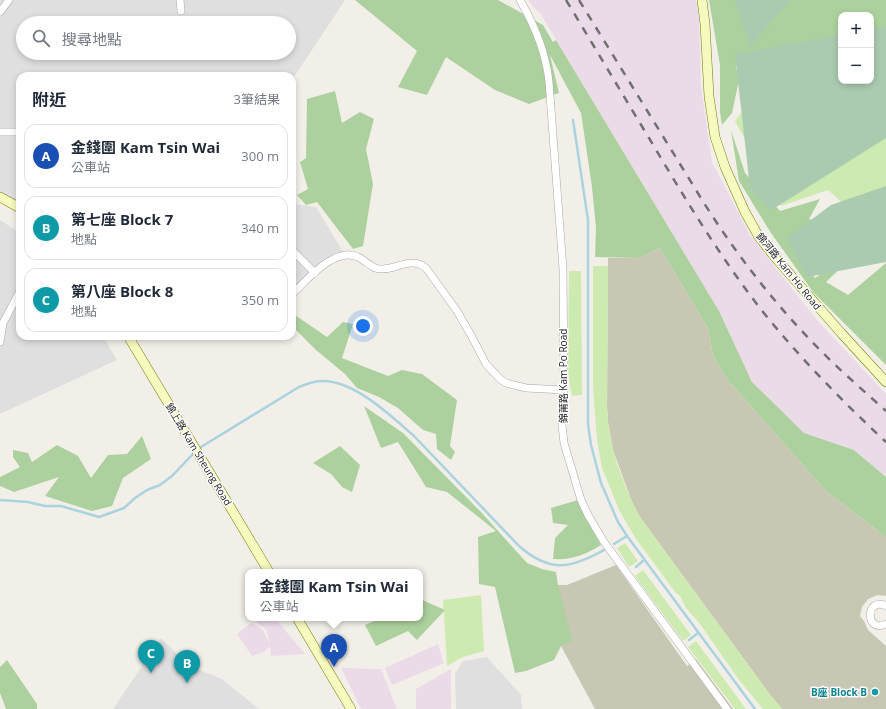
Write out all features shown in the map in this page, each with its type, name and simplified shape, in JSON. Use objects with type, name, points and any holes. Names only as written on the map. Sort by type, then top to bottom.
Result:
[{"type":"main road","name":"錦河路 Kam Ho Road","points":[[702,0],[705,24],[709,96],[715,137],[725,167],[745,212],[760,237],[774,256],[886,382]]},
{"type":"main road","points":[[0,197],[16,206]]},
{"type":"main road","name":"錦上路 Kam Sheung Road","points":[[130,340],[267,569]]},
{"type":"main road","points":[[299,621],[352,709]]},
{"type":"street","points":[[0,12],[9,0]]},
{"type":"street","points":[[180,0],[181,11]]},
{"type":"street","name":"錦莆路 Kam Po Road","points":[[520,0],[528,13],[539,38],[546,62],[549,82],[563,269],[564,390],[562,425],[564,442],[578,492],[588,515],[612,553],[727,709]]},
{"type":"street","points":[[0,132],[16,132]]},
{"type":"street","points":[[296,254],[315,273]]},
{"type":"street","points":[[296,290],[324,264],[330,260],[346,255],[357,256],[369,266],[381,269],[411,262],[422,264],[457,311],[486,364],[500,379],[516,386],[526,388],[564,390]]},
{"type":"street","points":[[0,342],[4,323],[16,299]]},
{"type":"street","points":[[885,627],[874,624],[870,615],[874,606],[879,604],[886,606]]},
{"type":"shaded area","points":[[0,0],[345,0],[296,74],[296,72],[16,72],[16,202],[0,193]]},
{"type":"shaded area","points":[[528,0],[696,0],[699,16],[701,86],[712,162],[750,235],[817,320],[886,394],[886,477],[854,450],[804,433],[752,382],[719,311],[540,13]]},
{"type":"shaded area","points":[[296,204],[316,207],[343,252],[329,258],[296,287]]},
{"type":"shaded area","points":[[0,220],[16,230],[16,340],[105,340],[117,360],[0,414]]},
{"type":"shaded area","points":[[660,248],[708,328],[713,356],[727,379],[825,490],[886,537],[886,596],[878,595],[868,599],[862,607],[860,616],[868,630],[886,646],[886,709],[782,709],[640,517],[633,505],[613,450],[608,422],[608,258],[639,258]]},
{"type":"shaded area","points":[[616,565],[687,666],[696,659],[733,709],[595,709],[561,646],[558,585],[567,585]]},
{"type":"shaded area","points":[[255,621],[278,621],[305,654],[271,656],[270,646],[264,652],[252,656],[237,634],[251,623],[263,630],[269,643],[267,630]]},
{"type":"shaded area","points":[[161,638],[189,666],[222,679],[259,709],[113,709]]},
{"type":"shaded area","points":[[438,644],[444,663],[392,685],[385,668]]},
{"type":"shaded area","points":[[487,657],[521,695],[522,709],[456,709],[455,674],[463,661]]},
{"type":"shaded area","points":[[341,668],[381,669],[397,709],[361,709]]},
{"type":"shaded area","points":[[451,669],[451,709],[416,709],[416,689]]},
{"type":"green space","points":[[355,0],[498,0],[543,25],[553,42],[556,40],[719,311],[752,382],[804,433],[854,450],[886,477],[886,537],[825,490],[727,379],[713,356],[708,328],[660,248],[639,258],[595,257],[596,228],[592,187],[581,113],[550,55],[559,93],[529,104],[495,90],[446,57],[427,95],[398,87],[417,51]]},
{"type":"green space","points":[[709,0],[886,0],[886,40],[874,44],[874,12],[838,12],[838,54],[736,66],[739,80],[732,113],[722,125],[720,112],[720,65]]},
{"type":"green space","points":[[735,0],[790,0],[750,46]]},
{"type":"green space","points":[[886,27],[886,138],[770,211],[750,188],[735,54],[838,36],[838,84],[874,84],[874,29]]},
{"type":"green space","points":[[886,40],[886,242],[828,190],[781,206],[735,121],[748,104],[838,82],[838,84],[874,84],[874,73]]},
{"type":"green space","points":[[335,91],[342,123],[360,112],[374,119],[366,149],[373,184],[363,246],[353,249],[317,202],[306,205],[297,195],[308,189],[300,162],[306,158],[307,99]]},
{"type":"green space","points":[[731,130],[745,173],[780,211],[820,199],[809,219],[847,226],[806,264],[815,278],[871,239],[826,282],[848,295],[886,263],[886,365],[813,292],[771,233],[739,181]]},
{"type":"green space","points":[[886,186],[886,262],[807,277],[787,238],[831,205]]},
{"type":"green space","points":[[593,266],[608,266],[608,422],[613,450],[628,493],[640,517],[782,709],[763,709],[739,680],[700,624],[686,608],[680,596],[675,592],[636,539],[619,510],[602,468],[597,440],[593,386]]},
{"type":"green space","points":[[569,271],[581,271],[582,395],[572,396],[568,373]]},
{"type":"green space","points":[[296,316],[327,337],[343,322],[353,324],[342,358],[388,376],[402,370],[422,374],[457,400],[450,446],[455,452],[451,460],[437,449],[436,434],[423,430],[398,408],[379,397],[357,388],[345,374],[316,350],[296,330]]},
{"type":"green space","points":[[364,406],[403,433],[481,512],[527,563],[542,569],[556,572],[572,641],[561,646],[554,660],[526,671],[515,673],[495,587],[479,584],[478,537],[496,531],[447,492],[426,487],[398,442],[381,448]]},
{"type":"green space","points":[[142,436],[151,459],[123,478],[112,506],[92,511],[45,496],[59,477],[14,492],[0,486],[0,477],[20,467],[13,457],[13,450],[28,453],[32,462],[57,445],[78,456],[91,478],[108,455],[127,454]]},
{"type":"green space","points":[[340,446],[360,465],[352,492],[342,487],[331,474],[313,463]]},
{"type":"green space","points":[[578,500],[601,545],[578,556],[566,559],[553,559],[555,538],[568,525],[553,523],[551,508]]},
{"type":"green space","points":[[625,543],[638,561],[629,567],[617,548]]},
{"type":"green space","points":[[643,570],[691,635],[683,641],[635,576]]},
{"type":"green space","points":[[481,595],[484,651],[463,657],[447,666],[443,600]]},
{"type":"green space","points":[[423,600],[445,610],[417,640],[408,631],[376,646],[365,625],[374,621],[423,621]]},
{"type":"green space","points":[[696,641],[746,709],[735,709],[688,647]]},
{"type":"green space","points":[[7,660],[37,704],[37,709],[6,709],[0,693],[0,667]]},
{"type":"waterway","points":[[573,120],[588,220],[588,424],[591,445],[601,483],[618,522],[627,536],[755,709]]},
{"type":"waterway","points":[[201,447],[299,387],[308,383],[327,381],[341,384],[368,398],[414,436],[519,546],[530,555],[541,561],[560,565],[581,561],[604,550]]},
{"type":"waterway","points":[[0,500],[28,502],[45,506],[61,506],[99,517],[124,508],[147,490],[160,485],[172,476],[192,455]]},
{"type":"waterway","points":[[614,544],[627,536]]},
{"type":"waterway","points":[[636,567],[644,560]]},
{"type":"waterway","points":[[689,640],[698,633]]},
{"type":"railway","points":[[566,0],[689,204],[747,291],[777,329],[807,363],[886,442]]},
{"type":"railway","points":[[579,0],[704,203],[759,281],[806,336],[838,368],[886,411]]},
{"type":"place","name":"金錢圍 Kam Tsin Wai","points":[[334,667]]},
{"type":"place","name":"第八座 Block 8","points":[[151,673]]},
{"type":"place","name":"第七座 Block 7","points":[[187,683]]},
{"type":"place","name":"B座 Block B","points":[[875,692]]}]
